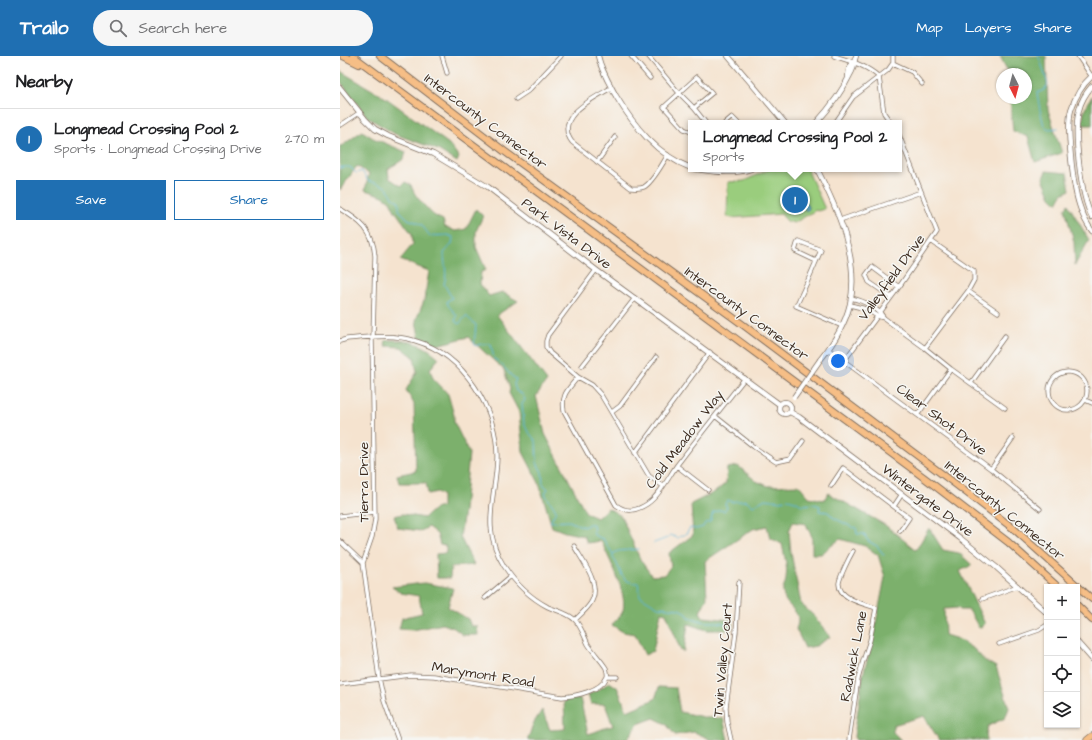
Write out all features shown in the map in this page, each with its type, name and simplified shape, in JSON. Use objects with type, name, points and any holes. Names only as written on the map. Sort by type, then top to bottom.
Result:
[{"type":"highway","points":[[343,56],[373,71]]},
{"type":"highway","name":"Intercounty Connector","points":[[353,56],[926,478],[1008,542],[1055,584]]},
{"type":"highway","name":"Intercounty Connector","points":[[380,56],[504,150],[748,328],[937,470],[1014,529],[1092,599]]},
{"type":"highway","points":[[1080,608],[1092,620]]},
{"type":"main road","points":[[1086,740],[1092,736]]},
{"type":"street","points":[[442,56],[447,73]]},
{"type":"street","points":[[516,99],[528,91],[561,56]]},
{"type":"street","points":[[598,56],[605,75],[625,111],[656,146],[680,164],[688,167]]},
{"type":"street","points":[[631,56],[650,78]]},
{"type":"street","points":[[648,56],[704,120]]},
{"type":"street","points":[[728,56],[782,120]]},
{"type":"street","points":[[834,56],[854,62],[872,70],[879,77],[884,113],[889,120]]},
{"type":"street","points":[[819,120],[832,105],[848,79],[849,68],[854,62],[856,56]]},
{"type":"street","points":[[837,120],[853,97],[888,70],[893,63],[893,56]]},
{"type":"street","points":[[1078,56],[1092,76],[1082,87],[1076,97],[1071,109],[1069,128],[1076,195],[1081,212],[1092,231]]},
{"type":"street","points":[[893,63],[912,72],[922,84]]},
{"type":"street","points":[[688,131],[684,130],[664,107],[697,77],[712,93],[694,108]]},
{"type":"street","points":[[1092,86],[1080,105],[1076,128],[1083,193],[1092,217]]},
{"type":"street","points":[[612,88],[582,106],[570,118],[566,128],[572,142],[631,188],[639,188],[651,182],[668,155]]},
{"type":"street","name":"Park Vista Drive","points":[[340,89],[375,129],[388,136],[433,154],[488,187],[596,270],[779,404]]},
{"type":"street","points":[[342,126],[360,112]]},
{"type":"street","points":[[597,162],[615,137]]},
{"type":"street","name":"Valleyfield Drive","points":[[844,361],[899,287],[937,232],[902,142]]},
{"type":"street","points":[[790,403],[820,360],[829,350],[842,326],[851,298],[852,274],[850,258],[840,220],[818,172]]},
{"type":"street","points":[[840,220],[922,192]]},
{"type":"street","name":"Tierra Drive","points":[[340,209],[364,227],[373,243],[375,256],[372,337],[375,512],[372,536],[363,563],[379,678],[384,701],[398,740]]},
{"type":"street","points":[[816,261],[795,252],[798,241],[821,250],[796,306],[842,326]]},
{"type":"street","points":[[925,348],[968,291],[974,280],[974,271],[931,241]]},
{"type":"street","points":[[891,297],[869,282],[866,275],[868,271],[872,267],[899,287]]},
{"type":"street","points":[[596,270],[548,335],[546,347],[550,353],[578,377],[596,389],[612,412],[649,476],[663,486]]},
{"type":"street","points":[[968,291],[998,312]]},
{"type":"street","points":[[582,366],[635,298]]},
{"type":"street","points":[[851,298],[868,304],[880,312],[884,318],[1005,408]]},
{"type":"street","points":[[850,305],[863,307],[877,316],[884,318]]},
{"type":"street","points":[[971,383],[1005,336]]},
{"type":"street","points":[[340,341],[372,337],[397,337],[416,341],[431,347],[452,361],[466,375],[476,388],[486,406],[493,424],[496,443],[496,471],[490,510],[491,529],[497,552],[503,566],[521,587],[536,599],[575,620],[589,645],[606,670],[607,677],[617,677]]},
{"type":"street","name":"Clear Shot Drive","points":[[829,350],[918,414],[1040,509]]},
{"type":"street","points":[[635,453],[710,352]]},
{"type":"street","points":[[612,412],[620,406],[656,357]]},
{"type":"street","points":[[918,414],[951,369]]},
{"type":"street","points":[[1064,372],[1073,372],[1081,377],[1085,382],[1087,389],[1085,400],[1079,406],[1072,409],[1061,408],[1055,405],[1050,398],[1049,392],[1052,380],[1064,372]]},
{"type":"street","name":"Cold Meadow Way","points":[[578,377],[563,396],[564,411],[616,505],[622,509],[628,510],[635,510],[647,504],[655,497],[745,378]]},
{"type":"street","points":[[1085,400],[1092,403]]},
{"type":"street","points":[[786,401],[790,403],[792,408],[790,412],[786,414],[780,412],[778,408],[779,404],[786,401]]},
{"type":"street","name":"Wintergate Drive","points":[[790,412],[799,417],[960,538],[1018,586],[1044,610]]},
{"type":"street","points":[[715,416],[776,462],[790,459],[803,441]]},
{"type":"street","points":[[990,469],[1014,438]]},
{"type":"street","points":[[677,466],[708,490]]},
{"type":"street","points":[[831,486],[843,468],[910,518],[900,531]]},
{"type":"street","points":[[894,506],[902,494]]},
{"type":"street","points":[[340,516],[375,512]]},
{"type":"street","points":[[340,541],[363,563]]},
{"type":"street","points":[[574,546],[594,584],[591,603],[575,620]]},
{"type":"street","name":"Radwick Lane","points":[[849,740],[858,680],[870,640],[876,608],[848,598],[841,591],[839,583],[853,551]]},
{"type":"street","points":[[485,598],[511,576]]},
{"type":"street","name":"Twin Valley Court","points":[[731,740],[727,722],[726,707],[736,632],[739,582]]},
{"type":"street","points":[[982,599],[1018,586]]},
{"type":"street","points":[[999,644],[1044,627]]},
{"type":"street","points":[[1080,645],[1092,659]]},
{"type":"street","name":"Marymont Road","points":[[340,684],[411,675],[434,676],[562,697],[587,692],[602,684],[607,677]]},
{"type":"green space","points":[[1000,56],[1046,56],[1048,110],[1062,153],[1035,162],[1028,137],[1013,131],[1011,104],[1032,104],[1032,68],[1006,68]]},
{"type":"green space","points":[[340,71],[386,98],[449,144],[459,157],[457,162],[438,150],[395,134],[367,117],[340,81]]},
{"type":"green space","points":[[1092,96],[1092,125],[1082,125],[1084,111]]},
{"type":"green space","points":[[362,131],[373,138],[406,152],[404,159],[388,169],[389,178],[401,186],[405,182],[411,185],[423,204],[433,215],[443,220],[445,227],[455,231],[466,229],[476,209],[483,216],[476,231],[476,247],[486,270],[481,272],[480,284],[489,296],[502,292],[518,301],[497,315],[547,381],[536,396],[545,434],[586,513],[597,518],[608,508],[621,516],[641,561],[652,576],[664,575],[671,566],[669,553],[693,535],[691,504],[715,492],[726,483],[727,468],[738,466],[756,481],[768,486],[799,485],[809,497],[824,500],[828,493],[885,525],[916,550],[929,528],[943,550],[959,553],[972,565],[960,571],[985,624],[979,628],[969,610],[960,610],[958,608],[944,609],[945,635],[958,639],[975,650],[984,660],[996,667],[1009,708],[1005,718],[988,726],[986,734],[987,740],[939,740],[924,716],[893,725],[893,732],[901,740],[856,740],[854,737],[863,675],[872,643],[885,577],[878,555],[865,546],[840,539],[821,554],[812,554],[812,537],[806,524],[793,522],[789,531],[791,553],[801,604],[814,616],[830,637],[816,646],[805,648],[796,629],[798,617],[787,603],[783,593],[786,580],[786,561],[782,544],[770,538],[767,526],[753,529],[705,561],[707,598],[700,612],[703,617],[730,620],[733,624],[731,630],[707,630],[688,624],[684,651],[681,651],[666,613],[661,612],[653,651],[645,655],[635,634],[623,632],[612,625],[622,613],[624,606],[621,587],[613,567],[601,541],[587,543],[584,536],[565,532],[552,527],[539,483],[523,452],[519,412],[509,393],[510,389],[504,370],[468,337],[437,345],[419,337],[416,320],[424,301],[429,271],[400,260],[413,244],[412,234],[395,211],[390,201],[383,196],[365,190],[369,174],[357,166],[340,190],[340,146]]},
{"type":"green space","points":[[1046,171],[1067,173],[1070,190],[1062,194],[1057,203],[1051,197],[1043,178]]},
{"type":"green space","points":[[764,172],[808,172],[825,209],[816,210],[794,223],[787,221],[781,214],[731,218],[727,216],[728,182],[744,181]]},
{"type":"green space","points":[[1068,204],[1089,240],[1075,265],[1074,242],[1065,209]]},
{"type":"green space","points":[[386,340],[408,341],[421,345],[439,358],[430,369],[433,378],[448,394],[454,415],[454,422],[469,453],[464,511],[460,537],[474,565],[451,567],[450,578],[437,578],[436,554],[446,553],[446,546],[440,545],[437,534],[428,527],[421,531],[398,528],[394,516],[403,514],[424,518],[434,509],[442,507],[442,495],[437,492],[428,494],[426,483],[399,483],[397,475],[416,471],[414,404],[406,390],[417,372],[414,357],[401,347],[385,346]]},
{"type":"green space","points":[[424,583],[453,588],[448,607],[468,619],[471,626],[477,626],[478,635],[463,635],[454,628],[443,624],[413,630],[399,629],[402,618],[422,613],[419,596],[401,593],[392,587]]},
{"type":"green space","points":[[609,682],[617,687],[627,711],[655,699],[659,687],[676,688],[680,712],[708,718],[723,718],[728,740],[709,740],[708,738],[694,732],[675,735],[666,724],[654,718],[638,724],[627,740],[527,740],[533,724],[542,710],[550,730],[565,729],[564,700],[580,698],[588,734],[613,726],[605,704],[591,704],[588,695]]},
{"type":"water","points":[[787,189],[789,193],[798,189],[809,209],[806,211],[804,207],[794,212],[782,192]]},
{"type":"waterway","points":[[1038,56],[1048,84],[1044,90],[1037,93],[1044,126],[1049,129],[1058,128]]},
{"type":"waterway","points":[[340,168],[350,167],[356,173],[362,171],[368,181],[380,184],[389,190],[393,198],[399,201],[399,210],[408,219],[421,224],[430,236],[447,235],[453,237],[452,244],[444,253],[446,273],[444,284],[452,298],[447,301],[448,305],[457,316],[455,321],[459,324],[466,316],[476,325],[474,344],[476,346],[481,344],[491,344],[494,359],[516,379],[514,384],[516,391],[523,395],[525,400],[522,404],[524,423],[527,430],[536,441],[537,463],[542,472],[543,484],[548,489],[545,493],[556,511],[550,522],[569,521],[584,527],[589,524],[593,524],[594,535],[603,539],[613,554],[618,551],[639,549]]},
{"type":"waterway","points":[[654,543],[671,535],[677,538],[686,534],[690,528],[696,529],[703,527],[705,523],[710,522],[713,513],[720,510],[724,511],[727,507],[725,504],[728,500],[732,502],[746,500],[753,506],[765,499],[781,501],[788,499],[802,505],[814,504],[820,506],[819,511],[828,512],[834,518],[854,528],[856,527],[857,534],[864,534],[868,541],[877,546],[884,555]]},
{"type":"waterway","points":[[613,554],[613,558],[624,578],[638,583],[640,596],[658,607],[679,609],[686,613],[689,617],[705,622],[728,624]]},
{"type":"place","name":"Longmead Crossing Pool 2","points":[[795,200]]}]
